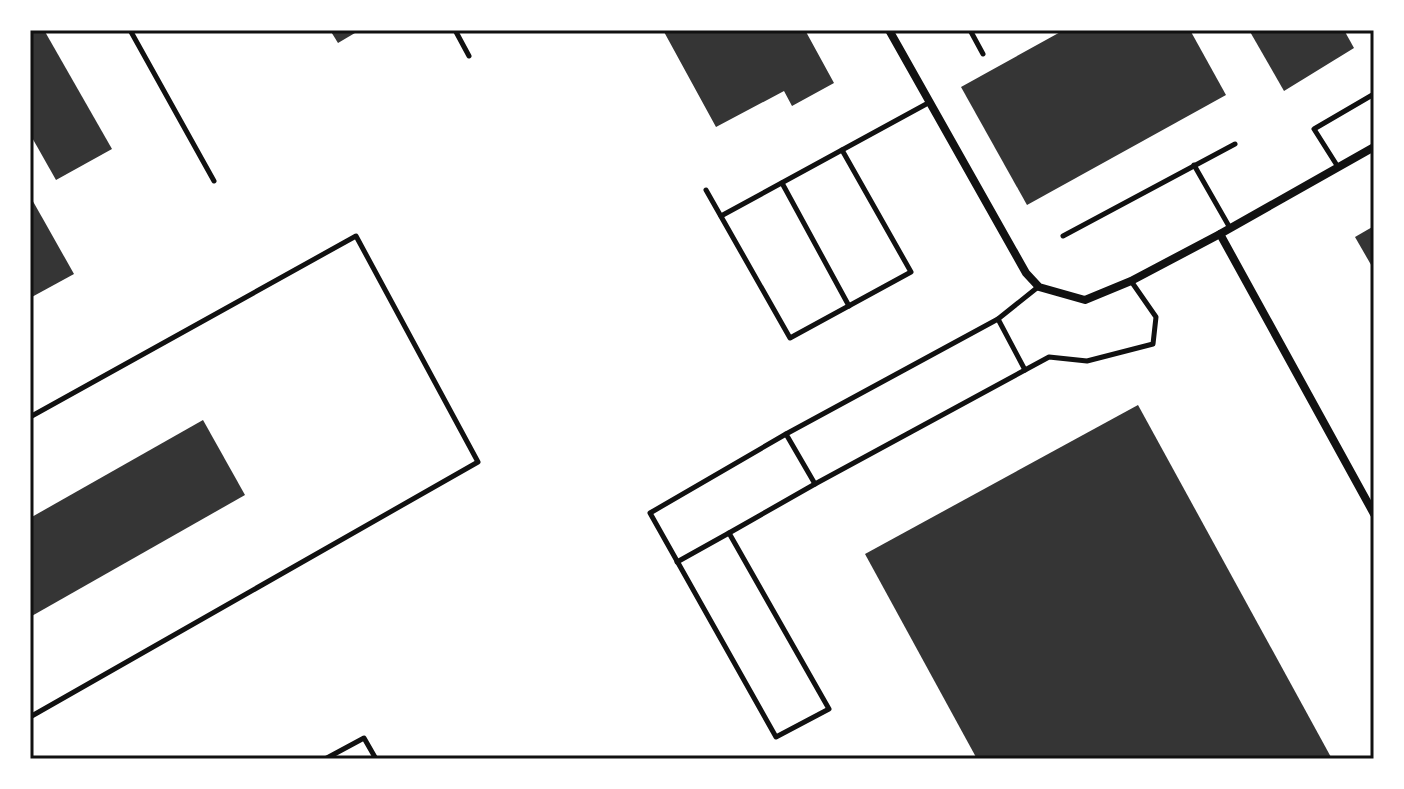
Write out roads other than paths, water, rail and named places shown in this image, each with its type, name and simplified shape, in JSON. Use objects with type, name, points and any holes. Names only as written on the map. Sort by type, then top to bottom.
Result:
[{"type":"street","points":[[889,30],[1026,273],[1039,287],[1085,300],[1131,281],[1220,234],[1374,147]]},
{"type":"street","points":[[1220,234],[1374,514]]},
{"type":"lane","points":[[130,30],[214,181]]},
{"type":"lane","points":[[455,30],[469,56]]},
{"type":"lane","points":[[970,30],[983,54]]},
{"type":"lane","points":[[1338,167],[1314,129],[1374,94]]},
{"type":"lane","points":[[721,216],[930,102]]},
{"type":"lane","points":[[1063,236],[1235,144]]},
{"type":"lane","points":[[706,190],[790,338],[911,272],[842,150]]},
{"type":"lane","points":[[1194,165],[1230,228]]},
{"type":"lane","points":[[782,183],[849,306]]},
{"type":"lane","points":[[30,417],[356,236],[478,462],[30,717]]},
{"type":"lane","points":[[677,562],[1049,357],[1087,361],[1153,344],[1156,317],[1131,281]]},
{"type":"lane","points":[[729,533],[829,709],[776,737],[650,513],[786,434],[998,319],[1039,287]]},
{"type":"lane","points":[[998,319],[1025,370]]},
{"type":"lane","points":[[786,434],[815,484]]},
{"type":"lane","points":[[325,759],[364,738],[376,759]]}]
